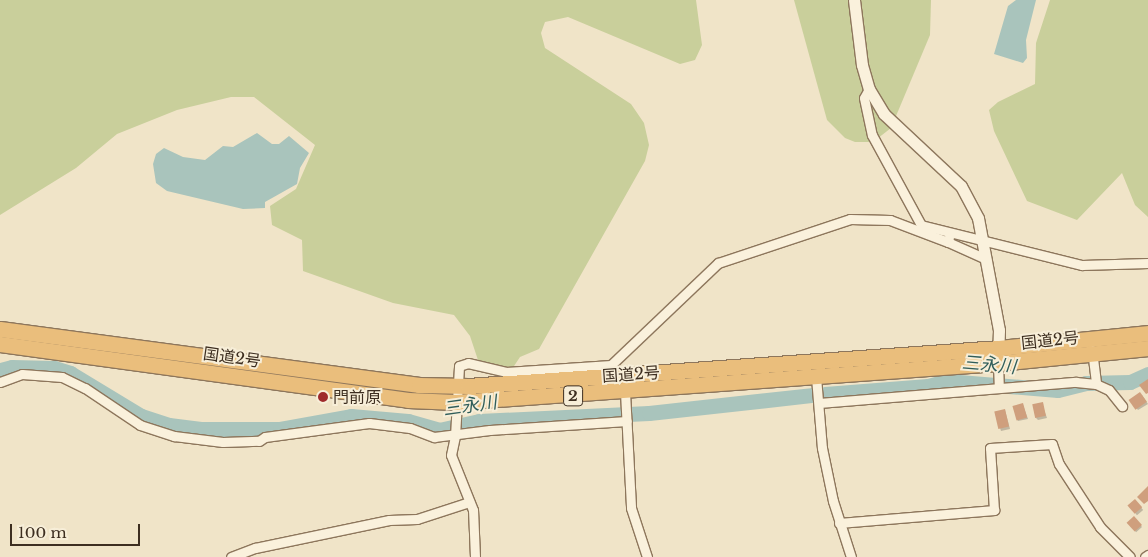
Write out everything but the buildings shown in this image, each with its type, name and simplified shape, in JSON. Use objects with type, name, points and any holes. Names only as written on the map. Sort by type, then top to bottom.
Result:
[{"type":"highway","name":"国道2号","points":[[0,329],[419,385],[456,386],[519,385],[999,348],[1091,346],[1148,348]]},
{"type":"highway","name":"国道2号","points":[[0,344],[456,408],[625,397],[816,377],[998,363],[1091,346],[1148,333]]},
{"type":"street","points":[[854,0],[862,65],[869,89],[884,114],[961,186],[975,212],[984,242],[999,330],[999,388]]},
{"type":"street","points":[[869,89],[864,98],[872,135],[921,225],[949,237],[986,260]]},
{"type":"street","points":[[475,557],[475,522],[451,455],[456,434],[456,386],[459,366],[468,363],[506,372],[611,365],[718,263],[804,232],[850,219],[874,218],[949,237],[984,242],[1082,265],[1148,263]]},
{"type":"street","points":[[1091,346],[1096,384]]},
{"type":"street","points":[[0,382],[22,374],[62,377],[85,388],[140,425],[195,440],[258,441],[265,437],[369,423],[410,428],[434,437],[490,430],[627,419]]},
{"type":"street","points":[[816,377],[822,448],[839,522],[851,557]]},
{"type":"street","points":[[819,403],[1056,382],[1096,384],[1109,390],[1122,406]]},
{"type":"street","points":[[625,397],[631,508],[647,557]]},
{"type":"street","points":[[839,522],[994,510],[990,448],[1052,444],[1059,464],[1100,527],[1130,557]]},
{"type":"street","points":[[231,557],[255,548],[389,520],[417,519],[469,502]]},
{"type":"green space","points":[[0,0],[696,0],[702,45],[695,60],[680,64],[568,17],[545,22],[541,33],[545,48],[631,104],[644,123],[649,145],[645,161],[539,349],[520,357],[512,369],[478,360],[470,336],[454,315],[393,303],[303,271],[302,240],[272,225],[270,206],[296,189],[315,145],[254,97],[231,97],[177,110],[117,134],[76,168],[0,215]]},
{"type":"green space","points":[[794,0],[931,0],[930,35],[891,128],[873,142],[855,142],[845,138],[827,120]]},
{"type":"green space","points":[[1050,0],[1148,0],[1148,217],[1135,205],[1122,173],[1077,220],[1027,201],[994,131],[989,110],[998,102],[1035,84],[1036,43]]},
{"type":"water","points":[[1016,0],[1036,0],[1026,40],[1027,58],[1023,63],[994,54],[1008,6]]},
{"type":"water","points":[[257,133],[272,144],[279,144],[289,136],[309,153],[300,168],[297,184],[265,202],[265,208],[243,209],[167,191],[156,183],[153,164],[156,154],[164,148],[183,157],[205,160],[223,146],[233,147]]},
{"type":"waterway","name":"三永川","points":[[0,370],[12,367],[54,368],[70,373],[141,416],[169,425],[201,429],[280,429],[351,416],[408,421],[439,430],[479,421],[649,413],[811,395]]},
{"type":"waterway","name":"三永川","points":[[825,394],[928,386],[947,381],[1058,390],[1086,383],[1130,382],[1148,374]]},
{"type":"place","name":"門前原","points":[[323,397]]}]
